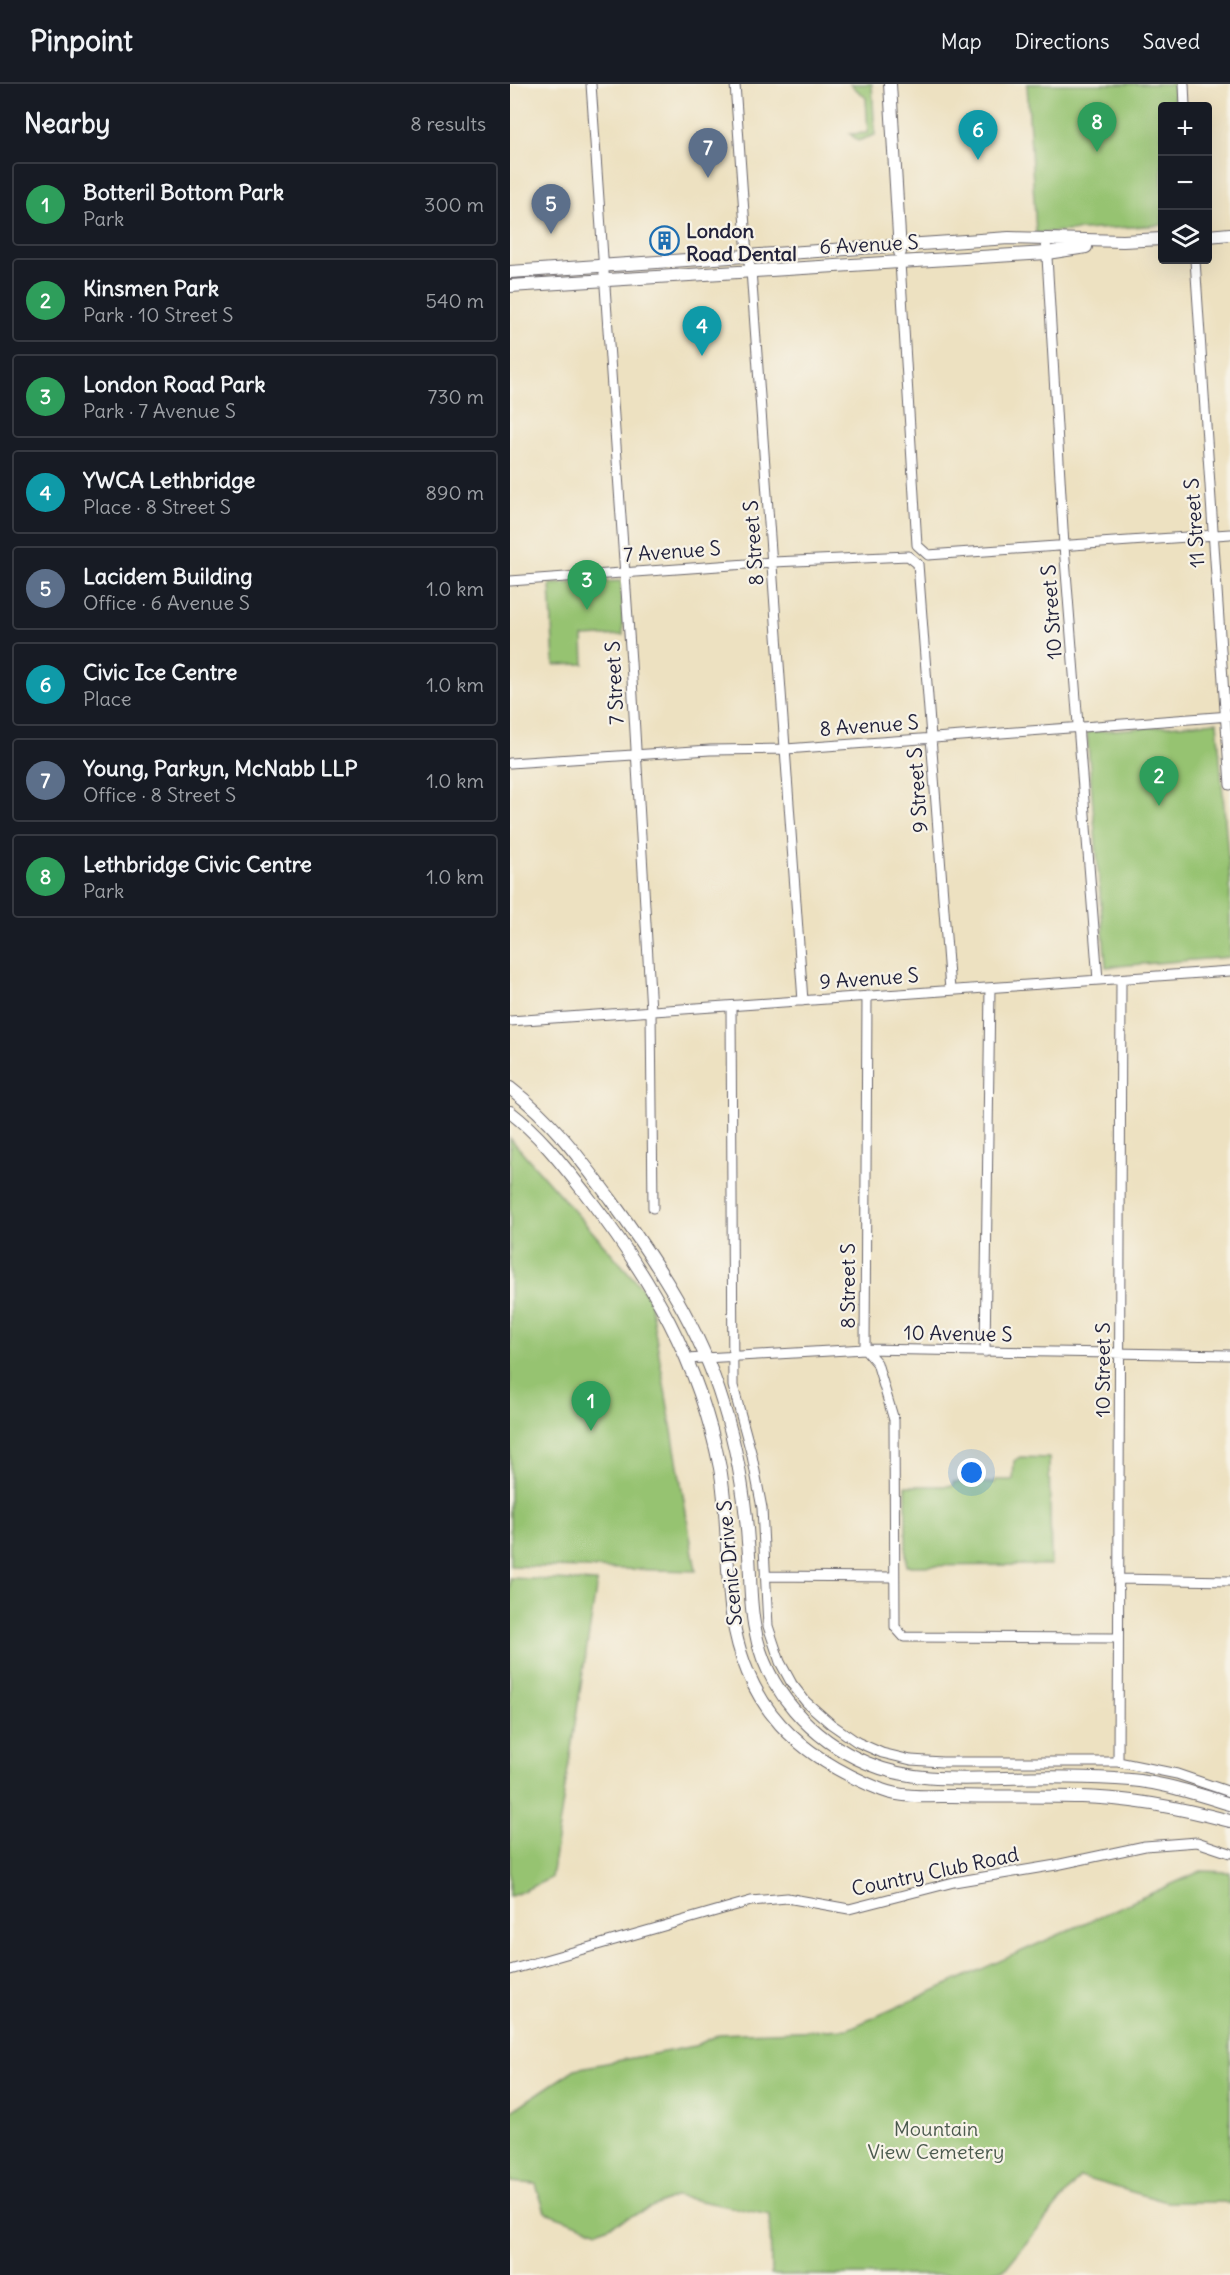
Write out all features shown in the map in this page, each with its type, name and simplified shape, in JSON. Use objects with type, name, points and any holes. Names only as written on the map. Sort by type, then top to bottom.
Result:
[{"type":"main road","points":[[890,84],[900,262]]},
{"type":"main road","points":[[1212,236],[1230,234]]},
{"type":"main road","name":"6 Avenue S","points":[[510,272],[1009,238],[1047,247]]},
{"type":"main road","name":"6 Avenue S","points":[[510,286],[605,278],[900,262],[1047,247],[1158,239]]},
{"type":"main road","name":"Scenic Drive S","points":[[510,1088],[540,1110],[562,1134],[647,1250],[670,1285],[707,1357],[723,1403],[738,1463],[745,1510],[755,1633],[770,1672],[785,1700],[822,1737],[869,1765],[923,1778],[1120,1779],[1184,1790],[1230,1804]]},
{"type":"main road","name":"Scenic Drive S","points":[[510,1112],[527,1125],[558,1158],[618,1236],[663,1305],[704,1408],[720,1468],[728,1538],[732,1614],[741,1649],[754,1687],[788,1735],[807,1751],[840,1772],[887,1792],[928,1796],[1131,1799],[1230,1821]]},
{"type":"street","name":"7 Street S","points":[[591,84],[625,573],[651,1011],[653,1208]]},
{"type":"street","name":"8 Street S","points":[[735,84],[747,256],[752,270],[803,1000]]},
{"type":"street","points":[[1184,84],[1185,102]]},
{"type":"street","name":"10 Street S","points":[[1047,247],[1064,546],[1098,980]]},
{"type":"street","points":[[900,262],[917,545],[928,555],[1230,534]]},
{"type":"street","name":"11 Street S","points":[[1195,264],[1212,536],[1228,716],[1230,784]]},
{"type":"street","name":"7 Avenue S","points":[[510,581],[772,562],[909,556]]},
{"type":"street","name":"9 Street S","points":[[909,556],[918,564],[950,990]]},
{"type":"street","name":"8 Avenue S","points":[[510,763],[636,754],[786,749],[1228,716]]},
{"type":"street","name":"9 Avenue S","points":[[510,1021],[1230,971]]},
{"type":"street","name":"10 Street S","points":[[1118,1762],[1121,979]]},
{"type":"street","points":[[985,1352],[990,988]]},
{"type":"street","name":"8 Street S","points":[[867,996],[865,1349],[877,1363],[894,1420],[894,1622],[904,1637],[1118,1638]]},
{"type":"street","name":"Scenic Drive S","points":[[731,1006],[733,1386],[753,1456],[762,1508],[768,1626],[780,1662],[806,1702],[857,1743],[882,1753],[911,1760],[1118,1762],[1177,1774],[1230,1792]]},
{"type":"street","name":"10 Avenue S","points":[[686,1359],[733,1354],[865,1349],[1230,1355]]},
{"type":"street","points":[[765,1576],[893,1577]]},
{"type":"street","points":[[1119,1579],[1230,1581]]},
{"type":"street","name":"Country Club Road","points":[[510,1970],[751,1901],[787,1898],[849,1909],[954,1882],[1056,1865],[1145,1846],[1197,1842],[1230,1853]]},
{"type":"green space","points":[[850,84],[872,84],[875,135],[858,141],[850,134],[868,133],[866,98]]},
{"type":"green space","points":[[1027,84],[1173,84],[1175,102],[1158,102],[1158,225],[1036,233]]},
{"type":"green space","points":[[621,581],[623,635],[583,637],[584,664],[554,665],[550,584]]},
{"type":"green space","points":[[1217,722],[1230,880],[1230,957],[1106,967],[1087,732]]},
{"type":"green space","points":[[510,1138],[649,1296],[696,1571],[510,1566]]},
{"type":"green space","points":[[1020,1457],[1049,1458],[1051,1565],[906,1566],[906,1486],[953,1486],[953,1482],[995,1483],[995,1480],[1013,1480],[1014,1461]]},
{"type":"green space","points":[[510,1578],[597,1582],[551,1878],[510,1897]]},
{"type":"green space","name":"Mountain View Cemetery","points":[[1201,1871],[1230,1872],[1230,2204],[1224,2202],[1167,2202],[1080,2177],[1004,2270],[945,2275],[771,2275],[770,2215],[676,2196],[598,2231],[545,2212],[536,2184],[510,2182],[510,2112],[575,2069],[695,2046],[719,2034],[848,2029]]},
{"type":"place","name":"Lethbridge Civic Centre","points":[[1097,152]]},
{"type":"place","name":"Civic Ice Centre","points":[[978,160]]},
{"type":"place","name":"Young, Parkyn, McNabb LLP","points":[[708,178]]},
{"type":"place","name":"Lacidem Building","points":[[551,234]]},
{"type":"place","name":"London Road Dental","points":[[665,241]]},
{"type":"place","name":"YWCA Lethbridge","points":[[702,356]]},
{"type":"place","name":"London Road Park","points":[[587,610]]},
{"type":"place","name":"Kinsmen Park","points":[[1159,806]]},
{"type":"place","name":"Botteril Bottom Park","points":[[591,1431]]}]
